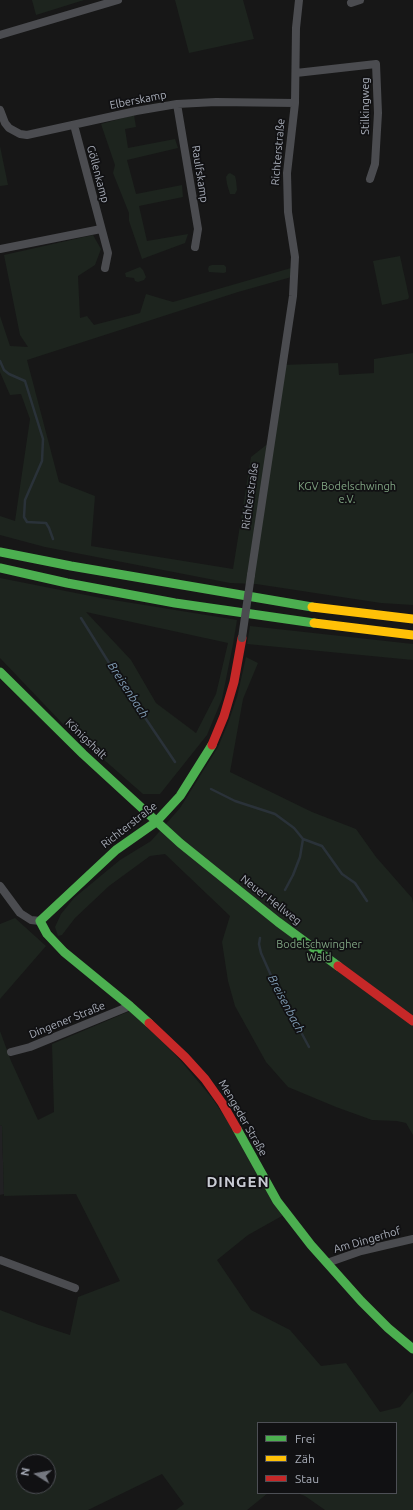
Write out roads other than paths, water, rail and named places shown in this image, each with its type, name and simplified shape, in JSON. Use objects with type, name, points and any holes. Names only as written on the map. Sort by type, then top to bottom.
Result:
[{"type":"main road","points":[[0,544],[50,556],[70,566]]},
{"type":"main road","points":[[0,552],[70,566],[304,606],[413,619]]},
{"type":"main road","points":[[0,568],[67,583],[175,603],[269,617],[413,635]]},
{"type":"main road","name":"Richterstraße","points":[[40,922],[116,850],[156,822],[180,796],[214,741],[224,716],[234,682],[242,638]]},
{"type":"main road","name":"Königshalt","points":[[0,672],[83,754],[156,822]]},
{"type":"main road","name":"Neuer Hellweg","points":[[156,822],[278,922],[413,1021]]},
{"type":"main road","name":"Mengeder Straße","points":[[40,922],[47,934],[64,952],[130,1006],[185,1057],[205,1079],[222,1103],[277,1201],[311,1245],[361,1300],[383,1323],[413,1349]]},
{"type":"street","points":[[0,35],[109,1],[118,0]]},
{"type":"street","name":"Richterstraße","points":[[242,638],[293,296],[296,257],[288,212],[287,173],[295,103],[296,28],[299,0]]},
{"type":"street","points":[[351,3],[360,0]]},
{"type":"street","name":"Stilkingweg","points":[[296,73],[376,64],[378,113],[375,164],[370,179]]},
{"type":"street","name":"Elberskamp","points":[[0,110],[5,124],[20,134],[27,135],[177,104],[216,102],[295,103]]},
{"type":"street","name":"Raulfskamp","points":[[177,104],[198,229],[195,247]]},
{"type":"street","name":"Göllenkamp","points":[[74,125],[108,252],[105,268]]},
{"type":"street","points":[[0,250],[101,229]]},
{"type":"street","points":[[0,886],[20,912],[31,920],[40,922]]},
{"type":"street","name":"Dingener Straße","points":[[11,1052],[30,1047],[130,1006]]},
{"type":"street","name":"Am Dingerhof","points":[[328,1263],[367,1250],[413,1239]]},
{"type":"street","points":[[0,1260],[75,1288]]},
{"type":"waterway","name":"Breisenbach","points":[[0,361],[4,370],[9,374],[25,381],[43,439],[42,461],[25,500],[24,517],[27,522],[46,523],[53,539]]},
{"type":"waterway","name":"Breisenbach","points":[[81,618],[121,682],[175,762]]},
{"type":"waterway","name":"Breisenbach","points":[[211,789],[235,801],[275,814],[294,828],[303,839],[300,857],[285,890]]},
{"type":"waterway","points":[[303,839],[322,846],[342,874],[355,883],[367,901]]},
{"type":"waterway","name":"Breisenbach","points":[[260,938],[259,944],[261,953],[273,980],[309,1047]]},
{"type":"district","name":"DINGEN","points":[[238,1182]]},
{"type":"park label","name":"KGV Bodelschwingh e.V.","points":[[347,492]]},
{"type":"park label","name":"Bodelschwingher Wald","points":[[319,950]]}]
